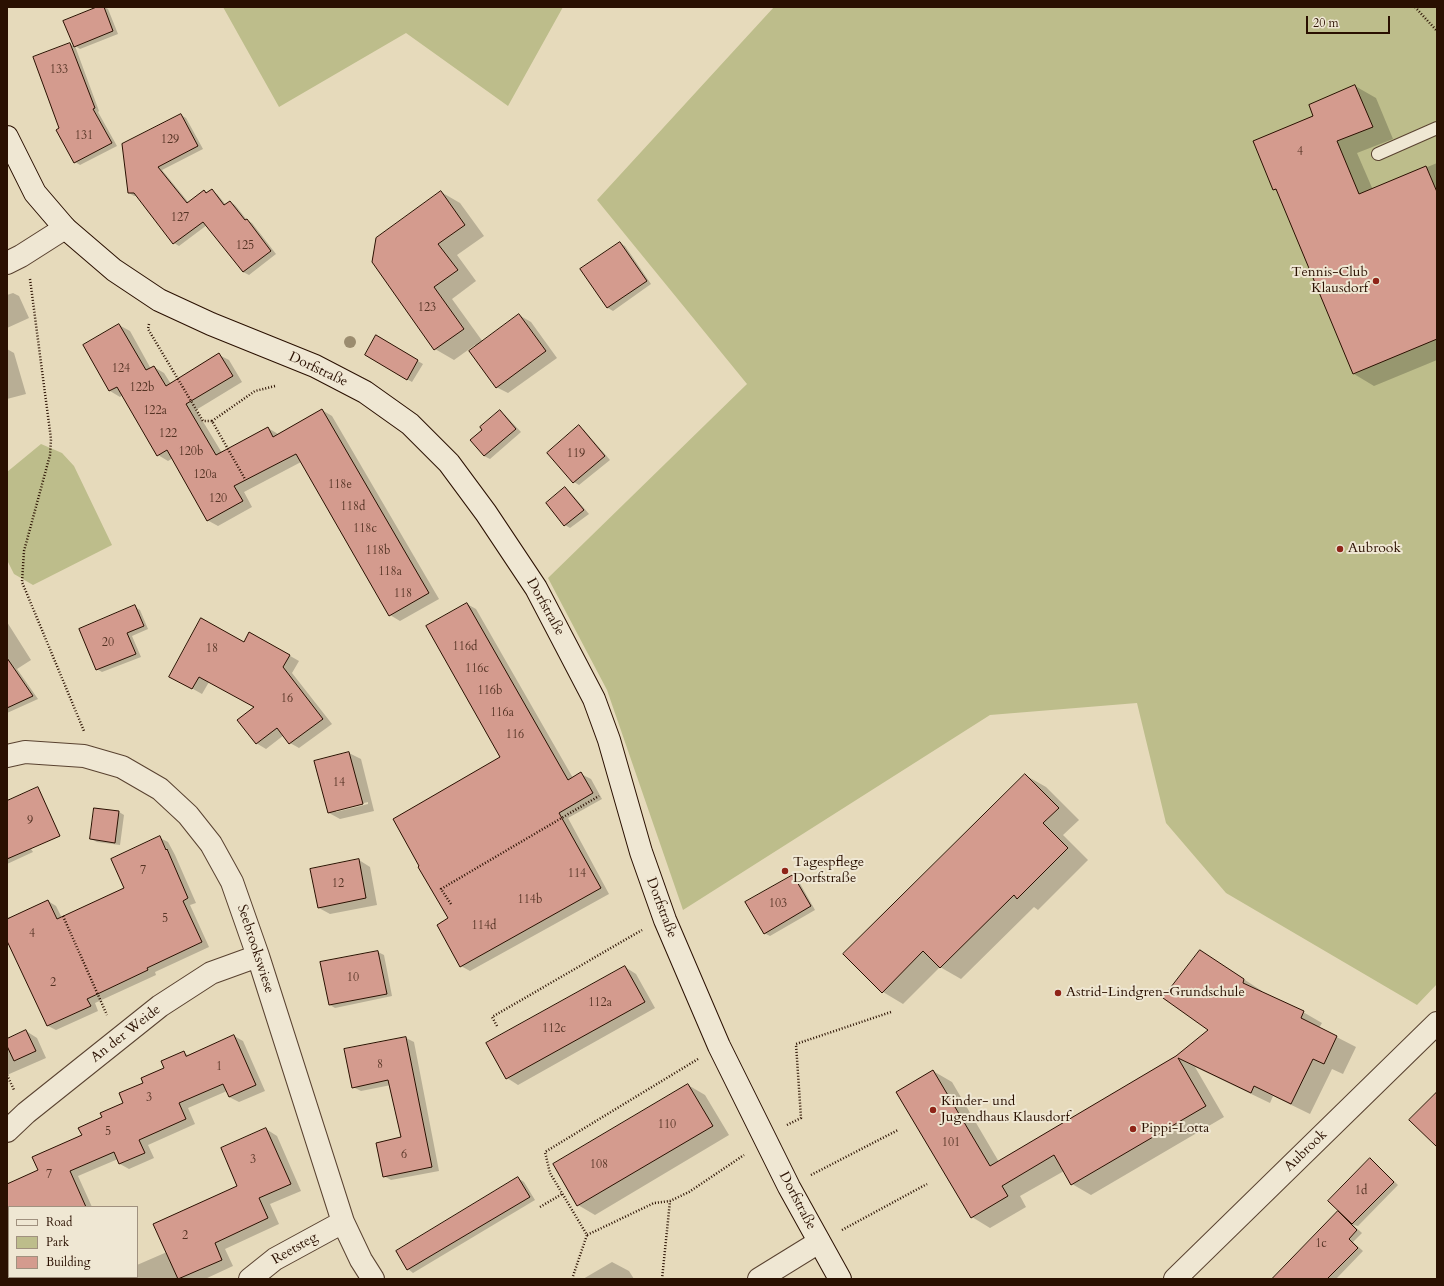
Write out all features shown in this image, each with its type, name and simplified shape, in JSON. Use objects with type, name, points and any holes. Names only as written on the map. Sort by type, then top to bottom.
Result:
[{"type":"street","name":"Dorfstraße","points":[[7,137],[35,193],[65,228],[114,270],[159,300],[211,324],[315,366],[365,392],[410,424],[450,463],[486,513],[536,588],[594,700],[609,740],[641,852],[665,920],[719,1046],[789,1187],[840,1279]]},
{"type":"street","points":[[14,260],[65,228]]},
{"type":"street","name":"Seebrookswiese","points":[[7,756],[25,752],[84,756],[122,767],[160,789],[188,816],[211,844],[232,882],[258,956],[343,1222],[361,1260],[373,1279]]},
{"type":"street","name":"An der Weide","points":[[7,1132],[26,1114],[160,1006],[211,973],[258,956]]},
{"type":"street","name":"Aubrook","points":[[1175,1279],[1437,1023]]},
{"type":"street","name":"Reetsteg","points":[[250,1279],[275,1259],[343,1222]]},
{"type":"street","points":[[759,1279],[819,1242]]},
{"type":"lane","points":[[1378,154],[1437,128]]},
{"type":"path","points":[[1415,7],[1437,31]]},
{"type":"path","points":[[14,260],[31,281],[52,439],[50,455],[24,551],[22,582],[84,731],[84,756]]},
{"type":"path","points":[[159,300],[148,329],[203,421],[212,421],[255,391],[275,386]]},
{"type":"path","points":[[212,421],[246,479]]},
{"type":"path","points":[[451,904],[441,889],[597,798]]},
{"type":"path","points":[[63,916],[112,1025],[120,1038]]},
{"type":"path","points":[[497,1026],[492,1017],[642,930]]},
{"type":"path","points":[[764,1138],[801,1118],[796,1044],[891,1012]]},
{"type":"path","points":[[588,1235],[550,1173],[545,1152],[719,1046]]},
{"type":"path","points":[[7,1075],[16,1094]]},
{"type":"path","points":[[789,1187],[898,1130]]},
{"type":"path","points":[[573,1276],[588,1235],[654,1203],[670,1201],[689,1192],[741,1157]]},
{"type":"path","points":[[819,1242],[927,1184]]},
{"type":"path","points":[[540,1207],[562,1194]]},
{"type":"path","points":[[662,1279],[670,1201]]},
{"type":"green space","points":[[223,7],[563,7],[508,106],[406,33],[279,107]]},
{"type":"green space","points":[[774,7],[1437,7],[1437,984],[1417,1005],[1226,893],[1166,823],[1137,703],[990,715],[683,910],[607,690],[548,578],[747,384],[597,200]]},
{"type":"green space","points":[[41,444],[62,453],[74,466],[112,545],[33,585],[14,574],[7,560],[7,472]]},
{"type":"building","points":[[97,7],[104,7],[113,31],[74,47],[63,21]]},
{"type":"building","points":[[70,43],[95,108],[93,109],[112,143],[74,163],[56,130],[59,128],[33,57]]},
{"type":"building","name":"Tennis-Club Klausdorf","points":[[1355,85],[1373,127],[1337,141],[1359,194],[1426,166],[1437,192],[1437,339],[1353,374],[1276,189],[1273,190],[1253,141],[1313,116],[1309,105]]},
{"type":"building","points":[[181,114],[198,146],[158,167],[187,203],[204,190],[206,193],[212,189],[224,205],[230,201],[245,220],[247,219],[271,251],[243,272],[203,222],[173,244],[134,193],[128,193],[122,144]]},
{"type":"building","points":[[441,191],[465,225],[438,244],[458,270],[434,287],[464,329],[434,350],[372,262],[376,238]]},
{"type":"building","points":[[620,242],[647,281],[607,308],[580,269]]},
{"type":"building","points":[[519,314],[546,351],[496,388],[469,351]]},
{"type":"building","points":[[119,324],[146,370],[154,366],[166,386],[219,353],[233,376],[186,404],[216,455],[268,427],[273,437],[322,409],[429,593],[389,616],[296,454],[234,486],[243,501],[207,521],[167,450],[157,456],[117,387],[109,391],[83,345]]},
{"type":"building","points":[[376,335],[418,360],[407,380],[365,355]]},
{"type":"building","points":[[500,410],[516,429],[484,456],[470,440],[482,430],[480,427]]},
{"type":"building","points":[[579,425],[605,456],[573,483],[547,453]]},
{"type":"building","points":[[565,487],[584,510],[564,526],[546,503]]},
{"type":"building","points":[[467,603],[568,780],[581,772],[593,793],[559,813],[601,888],[460,967],[437,925],[448,918],[418,867],[419,866],[393,819],[500,757],[426,626]]},
{"type":"building","points":[[135,605],[144,626],[127,633],[136,654],[96,670],[79,629]]},
{"type":"building","points":[[201,618],[244,642],[249,632],[290,655],[283,667],[323,719],[289,744],[277,728],[256,744],[237,720],[254,707],[199,677],[192,689],[169,677]]},
{"type":"building","points":[[7,658],[33,696],[7,708]]},
{"type":"building","points":[[349,752],[363,804],[328,813],[314,761]]},
{"type":"building","points":[[1025,774],[1059,808],[1043,823],[1068,848],[1017,899],[1014,895],[940,968],[923,951],[882,993],[843,954]]},
{"type":"building","points":[[38,787],[60,836],[7,859],[7,801]]},
{"type":"building","points":[[94,808],[119,811],[115,843],[90,839]]},
{"type":"building","points":[[160,836],[188,898],[183,901],[202,942],[87,999],[91,1006],[47,1026],[7,941],[7,919],[48,900],[57,919],[124,888],[111,859]]},
{"type":"building","points":[[359,859],[366,898],[318,908],[310,869]]},
{"type":"building","points":[[793,875],[811,906],[764,934],[745,902]]},
{"type":"building","points":[[1200,950],[1244,979],[1243,983],[1304,1011],[1301,1018],[1337,1036],[1324,1064],[1313,1059],[1291,1104],[1254,1086],[1251,1093],[1178,1058],[1206,1106],[1071,1185],[1054,1155],[1002,1186],[1008,1196],[971,1218],[896,1092],[933,1070],[990,1166],[1176,1056],[1208,1030],[1163,998]]},
{"type":"building","points":[[378,951],[387,994],[329,1005],[320,962]]},
{"type":"building","points":[[625,966],[645,1002],[506,1079],[486,1043]]},
{"type":"building","points":[[26,1030],[36,1051],[14,1061],[7,1046],[7,1039]]},
{"type":"building","points":[[234,1035],[256,1085],[229,1097],[223,1084],[179,1103],[186,1119],[139,1140],[145,1153],[119,1164],[114,1152],[70,1171],[86,1206],[7,1207],[7,1184],[38,1170],[32,1157],[82,1135],[78,1128],[102,1117],[100,1113],[123,1103],[119,1093],[143,1083],[141,1078],[164,1068],[161,1061],[184,1051],[186,1056]]},
{"type":"building","points":[[406,1037],[432,1167],[383,1177],[376,1143],[401,1137],[388,1080],[352,1088],[344,1049]]},
{"type":"building","points":[[688,1084],[713,1126],[577,1206],[553,1164]]},
{"type":"building","points":[[1437,1092],[1437,1147],[1409,1120]]},
{"type":"building","points":[[266,1128],[291,1184],[259,1198],[268,1218],[215,1243],[222,1260],[178,1279],[153,1224],[237,1186],[221,1148]]},
{"type":"building","points":[[1370,1158],[1394,1182],[1352,1224],[1328,1201]]},
{"type":"building","points":[[518,1177],[530,1197],[407,1270],[396,1251]]},
{"type":"building","points":[[1338,1211],[1357,1230],[1349,1239],[1358,1248],[1327,1279],[1272,1279]]},
{"type":"place","name":"Tennis-Club Klausdorf","points":[[1376,281]]},
{"type":"place","name":"Aubrook","points":[[1340,549]]},
{"type":"place","name":"Tagespflege Dorfstraße","points":[[785,871]]},
{"type":"place","name":"Astrid-Lindgren-Grundschule","points":[[1058,993]]},
{"type":"place","name":"Kinder- und Jugendhaus Klausdorf","points":[[933,1110]]},
{"type":"place","name":"Pippi-Lotta","points":[[1133,1129]]}]
